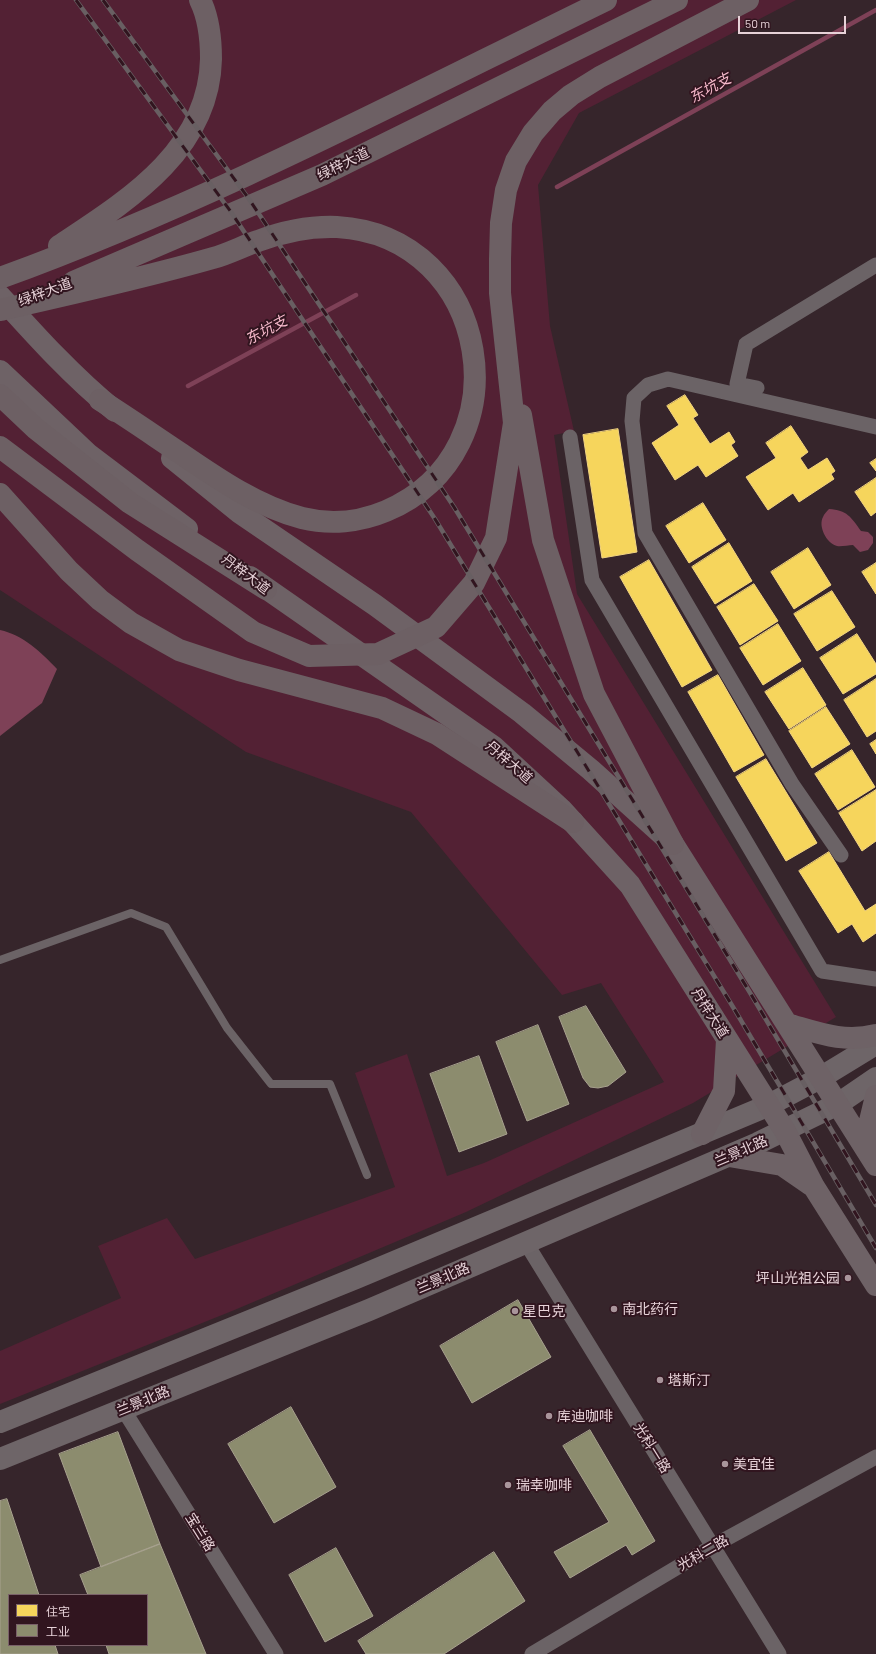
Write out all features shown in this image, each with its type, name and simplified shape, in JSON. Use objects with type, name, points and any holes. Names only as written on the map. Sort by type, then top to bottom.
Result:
[{"type":"highway","points":[[82,239],[116,208],[149,182],[175,153],[199,117],[210,76],[211,39],[200,0]]},
{"type":"highway","name":"绿梓大道","points":[[98,280],[322,175],[677,0]]},
{"type":"highway","points":[[0,447],[137,550],[253,632],[309,656],[378,654],[436,627],[474,583],[496,538],[514,423],[500,293],[501,223],[506,190],[516,161],[533,133],[552,111],[571,95],[630,61],[748,0]]},
{"type":"highway","points":[[82,239],[306,148],[604,1]]},
{"type":"highway","points":[[0,309],[98,280],[216,257],[260,240],[299,230],[335,227],[364,231],[387,239],[412,252],[430,267],[447,285],[460,307],[469,332],[474,357],[475,383],[465,428],[455,450],[434,479],[420,492],[398,506],[373,516],[349,521],[326,522],[305,518],[279,511],[254,499],[220,481],[100,400]]},
{"type":"highway","name":"绿梓大道","points":[[0,278],[24,269],[82,239]]},
{"type":"highway","points":[[500,293],[543,540],[594,694],[673,844]]},
{"type":"highway","points":[[0,395],[35,428],[130,503],[266,589]]},
{"type":"highway","points":[[0,494],[69,571],[100,600],[131,623],[178,650],[240,670],[382,708],[437,734],[573,822]]},
{"type":"main road","points":[[0,296],[38,338],[100,400],[240,513],[375,605],[522,713],[591,770],[673,844],[875,1163]]},
{"type":"main road","name":"丹梓大道","points":[[0,371],[88,454],[266,589],[494,747],[573,822],[630,885],[767,1106],[785,1131],[814,1187],[876,1286]]},
{"type":"main road","points":[[788,1024],[834,1038],[859,1039],[876,1035]]},
{"type":"main road","points":[[702,1134],[724,1090],[727,1040]]},
{"type":"main road","points":[[0,1422],[356,1278],[767,1106],[820,1078],[876,1044]]},
{"type":"main road","name":"兰景北路","points":[[0,1459],[362,1313],[729,1156],[785,1131],[838,1104],[876,1078]]},
{"type":"main road","points":[[875,1163],[870,1121],[876,1096]]},
{"type":"main road","points":[[729,1156],[782,1165],[814,1187]]},
{"type":"street","points":[[876,265],[746,344],[737,384],[876,418]]},
{"type":"street","points":[[841,855],[792,784],[645,532],[632,421],[634,398],[648,385],[668,379],[876,427]]},
{"type":"street","points":[[570,438],[592,580],[822,971],[876,979]]},
{"type":"street","name":"光科一路","points":[[526,1243],[779,1654]]},
{"type":"street","name":"宝兰路","points":[[123,1409],[276,1654]]},
{"type":"street","name":"光科二路","points":[[532,1654],[713,1546],[876,1458]]},
{"type":"lane","points":[[0,960],[131,913],[166,927],[227,1028],[271,1084],[330,1084],[367,1175]]},
{"type":"shaded area","points":[[0,0],[796,0],[579,113],[538,185],[550,326],[574,431],[554,435],[577,594],[836,1017],[693,1103],[466,1212],[232,1311],[0,1404],[0,1351],[121,1298],[98,1246],[167,1218],[195,1259],[395,1187],[355,1073],[407,1054],[447,1176],[484,1163],[664,1082],[601,983],[562,995],[411,812],[246,752],[0,590]]},
{"type":"shaded area","points":[[829,509],[840,511],[848,515],[861,531],[868,532],[873,537],[873,543],[868,550],[860,552],[853,545],[837,546],[826,538],[822,529],[822,521],[823,516]]},
{"type":"shaded area","points":[[0,630],[8,632],[24,640],[45,656],[57,669],[42,703],[0,736]]},
{"type":"building: 住宅","points":[[685,395],[698,415],[693,418],[710,444],[729,432],[735,442],[731,445],[738,456],[706,477],[698,465],[675,480],[652,443],[679,425],[667,406]]},
{"type":"building: 住宅","points":[[791,426],[808,452],[800,458],[808,470],[827,458],[835,471],[831,474],[834,479],[799,502],[793,493],[768,510],[746,477],[776,458],[766,443]]},
{"type":"building: 住宅","points":[[618,429],[637,552],[602,558],[583,435]]},
{"type":"building: 住宅","points":[[876,459],[876,471],[870,463]]},
{"type":"building: 住宅","points":[[876,478],[876,512],[871,516],[855,492]]},
{"type":"building: 住宅","points":[[703,503],[726,540],[689,563],[666,526]]},
{"type":"building: 住宅","points":[[729,543],[752,581],[715,604],[692,567]]},
{"type":"building: 住宅","points":[[808,548],[831,585],[794,609],[771,572]]},
{"type":"building: 住宅","points":[[649,560],[712,670],[682,687],[620,577]]},
{"type":"building: 住宅","points":[[876,563],[876,594],[862,572]]},
{"type":"building: 住宅","points":[[754,584],[778,621],[740,645],[717,607]]},
{"type":"building: 住宅","points":[[832,591],[855,627],[817,651],[794,614]]},
{"type":"building: 住宅","points":[[778,624],[801,661],[763,685],[740,648]]},
{"type":"building: 住宅","points":[[857,634],[876,664],[876,674],[843,694],[820,658]]},
{"type":"building: 住宅","points":[[803,668],[826,705],[789,729],[765,692]]},
{"type":"building: 住宅","points":[[718,675],[764,755],[734,772],[688,692]]},
{"type":"building: 住宅","points":[[876,679],[876,731],[867,737],[844,700]]},
{"type":"building: 住宅","points":[[826,707],[850,744],[812,768],[789,731]]},
{"type":"building: 住宅","points":[[876,740],[876,754],[870,744]]},
{"type":"building: 住宅","points":[[852,750],[875,787],[838,810],[815,774]]},
{"type":"building: 住宅","points":[[766,759],[817,843],[786,861],[736,777]]},
{"type":"building: 住宅","points":[[876,790],[876,841],[862,851],[839,813]]},
{"type":"building: 住宅","points":[[829,852],[865,911],[876,904],[876,933],[863,942],[852,924],[838,933],[799,871]]},
{"type":"building: 工业","points":[[586,1006],[626,1072],[608,1086],[598,1088],[590,1087],[583,1078],[559,1017]]},
{"type":"building: 工业","points":[[538,1025],[569,1104],[527,1121],[496,1042]]},
{"type":"building: 工业","points":[[479,1056],[507,1134],[459,1152],[430,1074]]},
{"type":"building: 工业","points":[[518,1300],[551,1357],[472,1403],[440,1346]]},
{"type":"building: 工业","points":[[291,1407],[336,1487],[274,1523],[228,1444]]},
{"type":"building: 工业","points":[[590,1430],[655,1541],[632,1555],[626,1545],[570,1578],[554,1552],[609,1522],[563,1446]]},
{"type":"building: 工业","points":[[118,1432],[160,1544],[101,1567],[59,1454]]},
{"type":"building: 工业","points":[[7,1499],[39,1594],[8,1594],[8,1646],[55,1646],[58,1654],[0,1654],[0,1501]]},
{"type":"building: 工业","points":[[160,1544],[206,1654],[109,1654],[106,1646],[148,1646],[148,1594],[88,1594],[80,1575]]},
{"type":"building: 工业","points":[[336,1548],[373,1616],[325,1642],[289,1575]]},
{"type":"building: 工业","points":[[494,1552],[525,1601],[444,1654],[366,1654],[358,1641]]},
{"type":"waterway","name":"东坑支","points":[[557,187],[876,10]]},
{"type":"waterway","name":"东坑支","points":[[188,386],[356,295]]},
{"type":"railway","points":[[76,0],[231,212],[435,519],[733,1007],[876,1248]]},
{"type":"railway","points":[[103,0],[249,199],[454,507],[752,996],[876,1205]]},
{"type":"place","name":"坪山光祖公园","points":[[848,1278]]},
{"type":"place","name":"南北药行","points":[[614,1309]]},
{"type":"place","name":"星巴克","points":[[515,1311]]},
{"type":"place","name":"塔斯汀","points":[[660,1380]]},
{"type":"place","name":"库迪咖啡","points":[[549,1416]]},
{"type":"place","name":"美宜佳","points":[[725,1464]]},
{"type":"place","name":"瑞幸咖啡","points":[[508,1485]]}]
